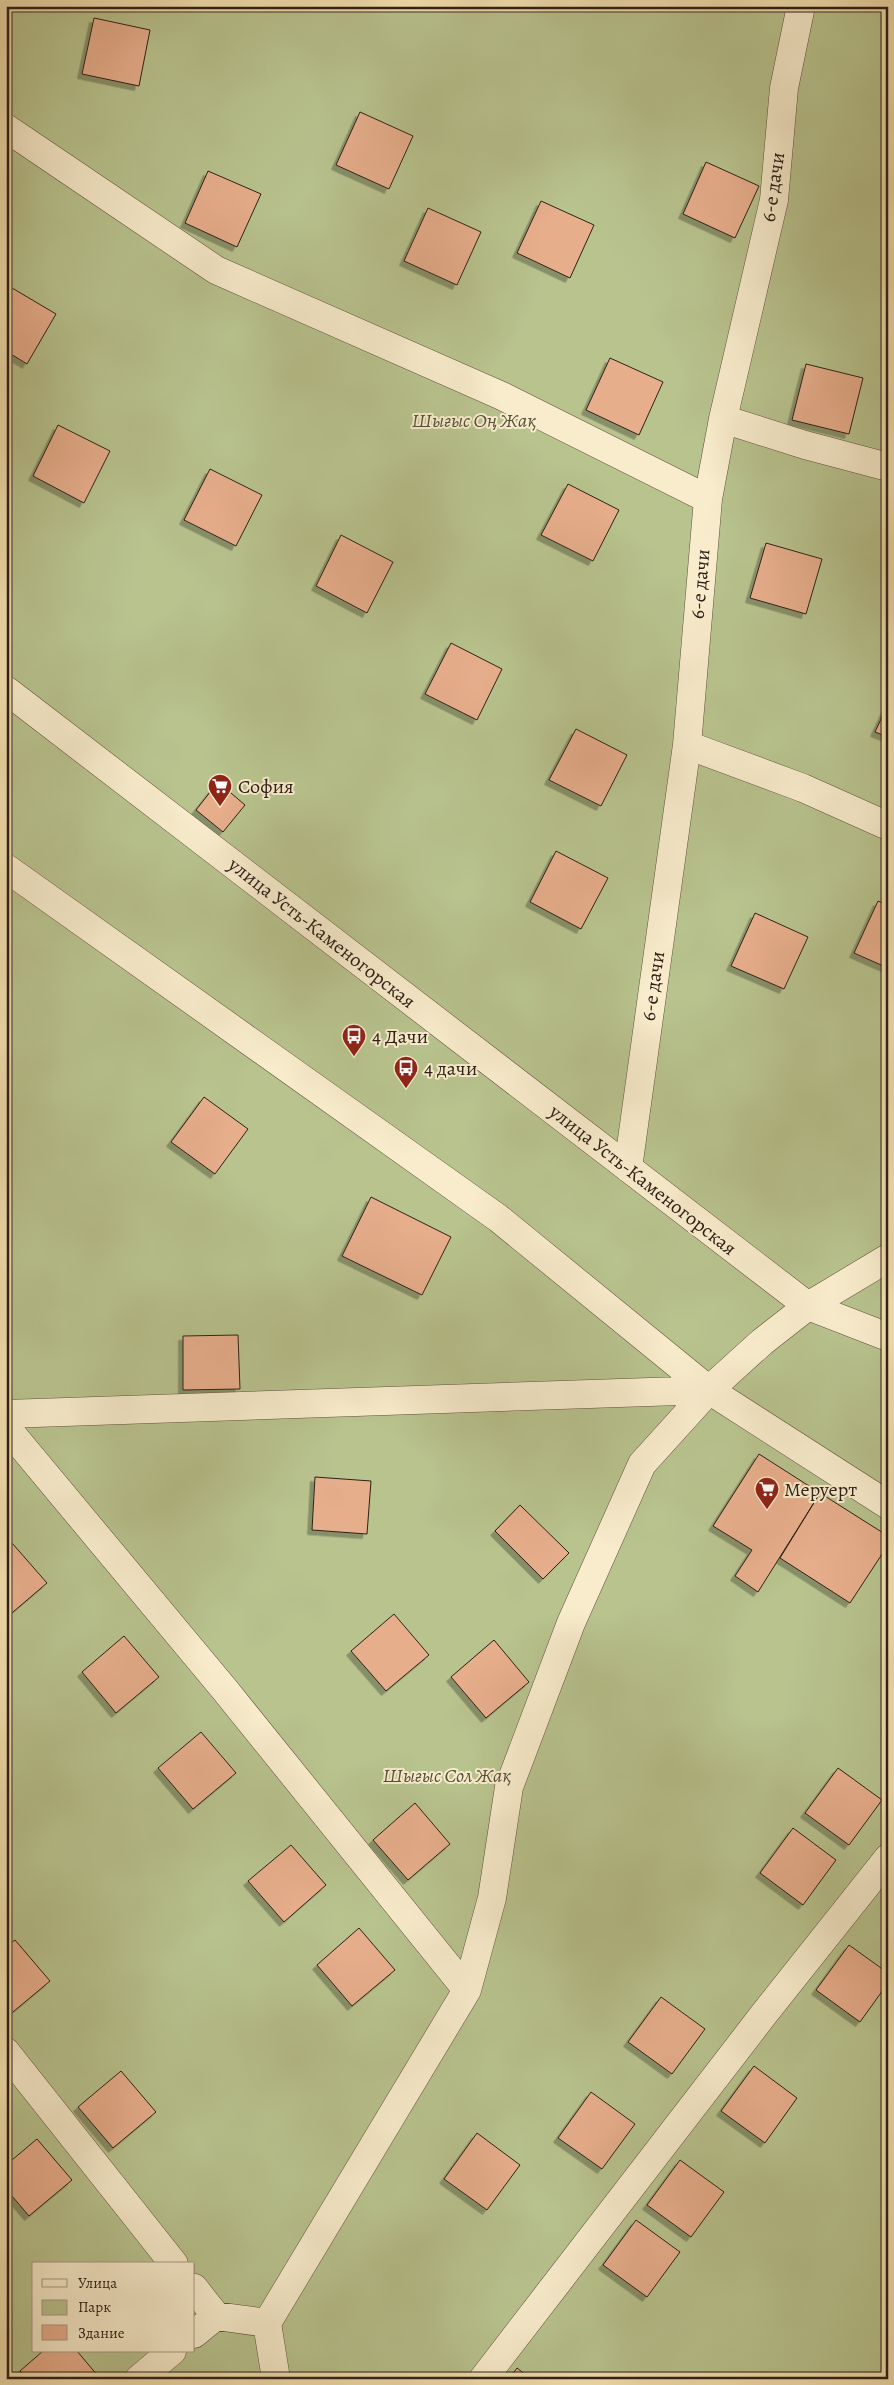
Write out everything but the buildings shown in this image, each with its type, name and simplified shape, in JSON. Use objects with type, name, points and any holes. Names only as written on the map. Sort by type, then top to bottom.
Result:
[{"type":"street","name":"6-е дачи","points":[[628,1168],[687,745],[708,499],[723,419],[774,200],[784,88],[801,6]]},
{"type":"street","points":[[6,128],[216,270],[502,396],[708,499]]},
{"type":"street","points":[[723,419],[805,445],[888,467]]},
{"type":"street","name":"улица Усть-Каменогорская","points":[[6,690],[808,1306],[888,1337]]},
{"type":"street","points":[[687,745],[803,788],[888,826]]},
{"type":"street","points":[[6,868],[498,1218],[709,1390],[888,1505]]},
{"type":"street","points":[[276,2379],[267,2323],[467,1990],[492,1898],[509,1788],[571,1623],[642,1464],[709,1390],[762,1342],[808,1306],[888,1258]]},
{"type":"street","points":[[6,1414],[709,1390]]},
{"type":"street","points":[[6,1427],[226,1690],[467,1990]]},
{"type":"street","points":[[483,2379],[764,2014],[888,1858]]},
{"type":"street","points":[[6,2052],[172,2262]]},
{"type":"street","points":[[195,2289],[216,2316],[267,2323]]},
{"type":"street","points":[[195,2333],[216,2316]]},
{"type":"street","points":[[138,2379],[171,2352]]},
{"type":"green space","name":"Шығыс Сол Жақ","points":[[6,6],[888,6],[888,2379],[6,2379]]},
{"type":"place","name":"София","points":[[220,807]]},
{"type":"place","name":"4 Дачи","points":[[354,1057]]},
{"type":"place","name":"4 дачи","points":[[406,1089]]},
{"type":"place","name":"Меруерт","points":[[767,1510]]},
{"type":"park label","name":"Шығыс Оң Жақ","points":[[474,420]]}]
